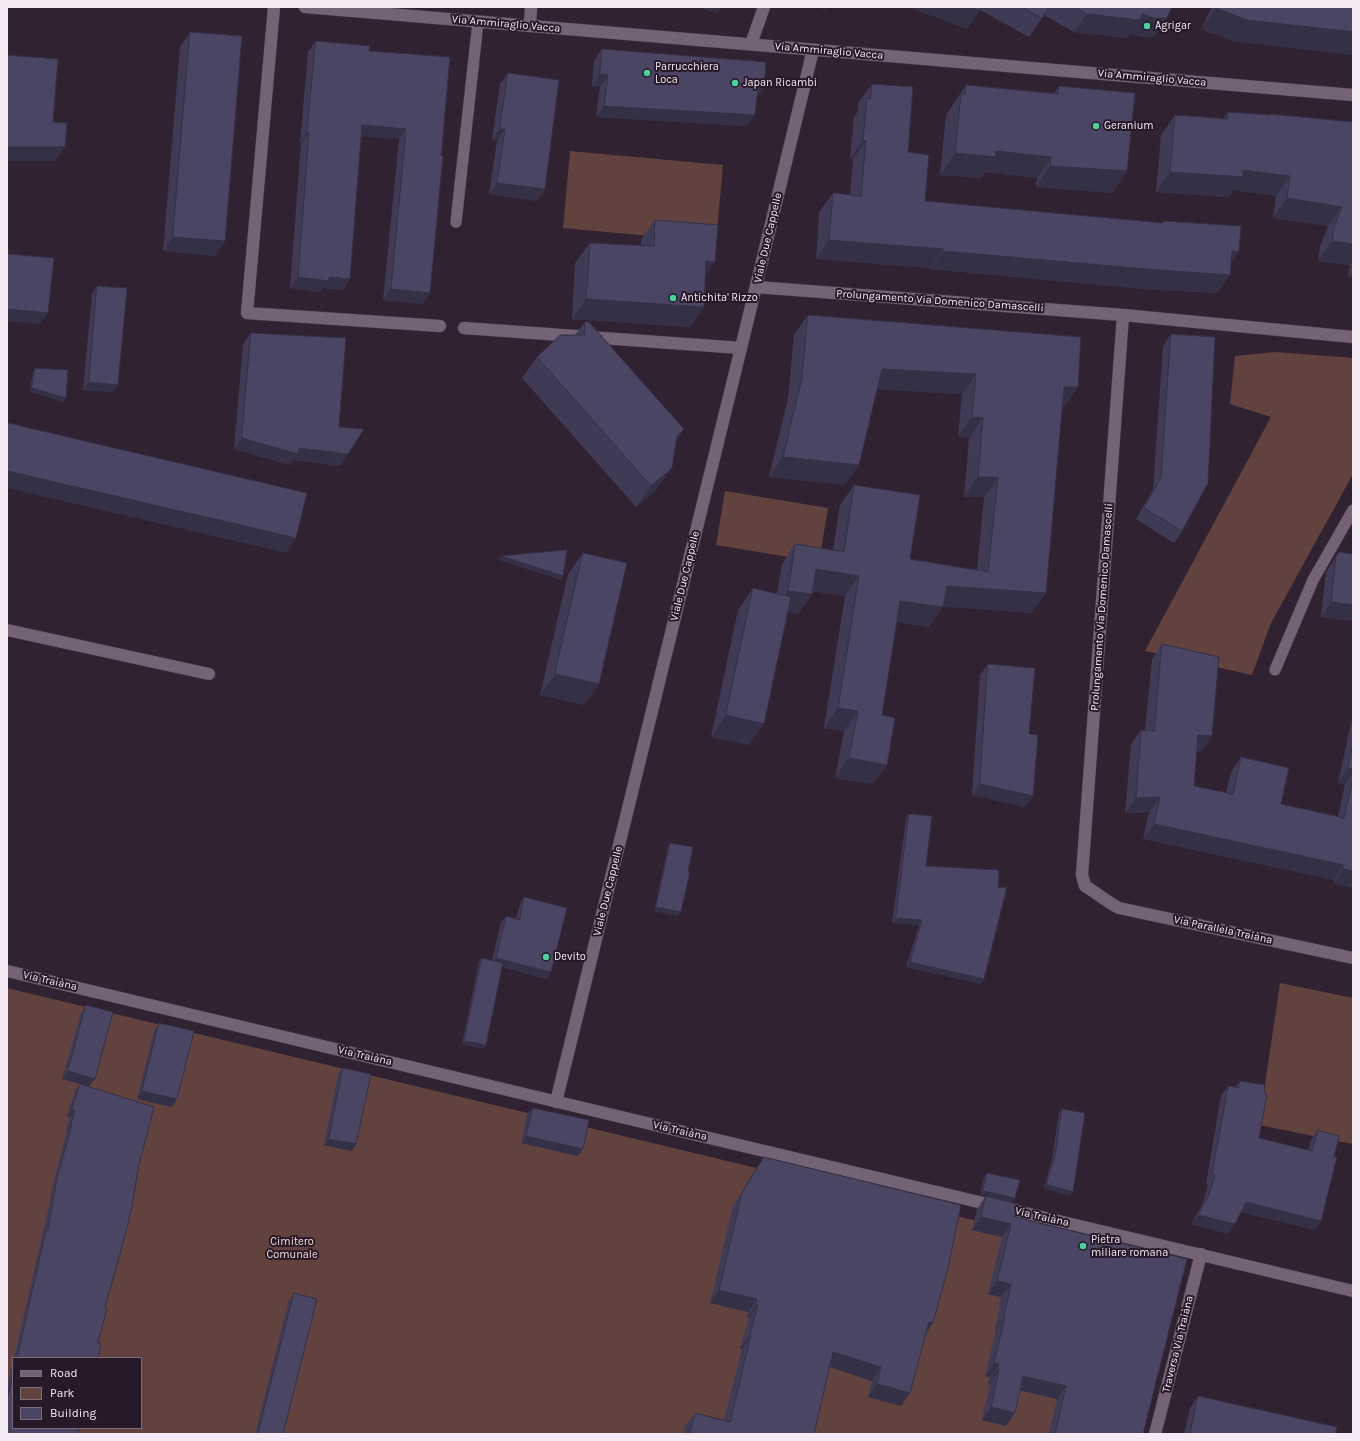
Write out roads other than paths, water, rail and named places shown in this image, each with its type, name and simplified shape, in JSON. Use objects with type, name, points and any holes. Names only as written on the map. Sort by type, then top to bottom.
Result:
[{"type":"street","points":[[274,7],[247,313],[440,326]]},
{"type":"street","name":"Via Ammiraglio Vacca","points":[[305,7],[1353,95]]},
{"type":"street","points":[[530,26],[531,7]]},
{"type":"street","points":[[751,44],[764,7]]},
{"type":"street","name":"Viale Due Cappelle","points":[[556,1102],[742,348],[813,50]]},
{"type":"street","name":"Prolungamento Via Domenico Damascelli","points":[[756,287],[1123,315],[1353,337]]},
{"type":"street","name":"Prolungamento Via Domenico Damascelli","points":[[1097,893],[1085,886],[1082,875],[1123,315]]},
{"type":"street","points":[[464,328],[742,348]]},
{"type":"street","points":[[7,630],[209,674]]},
{"type":"street","name":"Via Parallela Traiàna","points":[[1097,893],[1106,901],[1119,908],[1353,958]]},
{"type":"street","name":"Via Traiàna","points":[[7,971],[1353,1291]]},
{"type":"street","name":"Traversa Via Traiàna","points":[[1155,1434],[1201,1254]]},
{"type":"lane","points":[[456,222],[478,22]]},
{"type":"lane","points":[[1276,670],[1313,580],[1353,510]]},
{"type":"place","name":"Agrigar","points":[[1147,26]]},
{"type":"place","name":"Parrucchiera Loca","points":[[647,73]]},
{"type":"place","name":"Japan Ricambi","points":[[735,83]]},
{"type":"place","name":"Geranium","points":[[1096,126]]},
{"type":"place","name":"Antichita' Rizzo","points":[[673,298]]},
{"type":"place","name":"Devito","points":[[546,957]]},
{"type":"place","name":"Pietra miliare romana","points":[[1083,1246]]},
{"type":"park label","name":"Cimitero Comunale","points":[[292,1248]]}]
